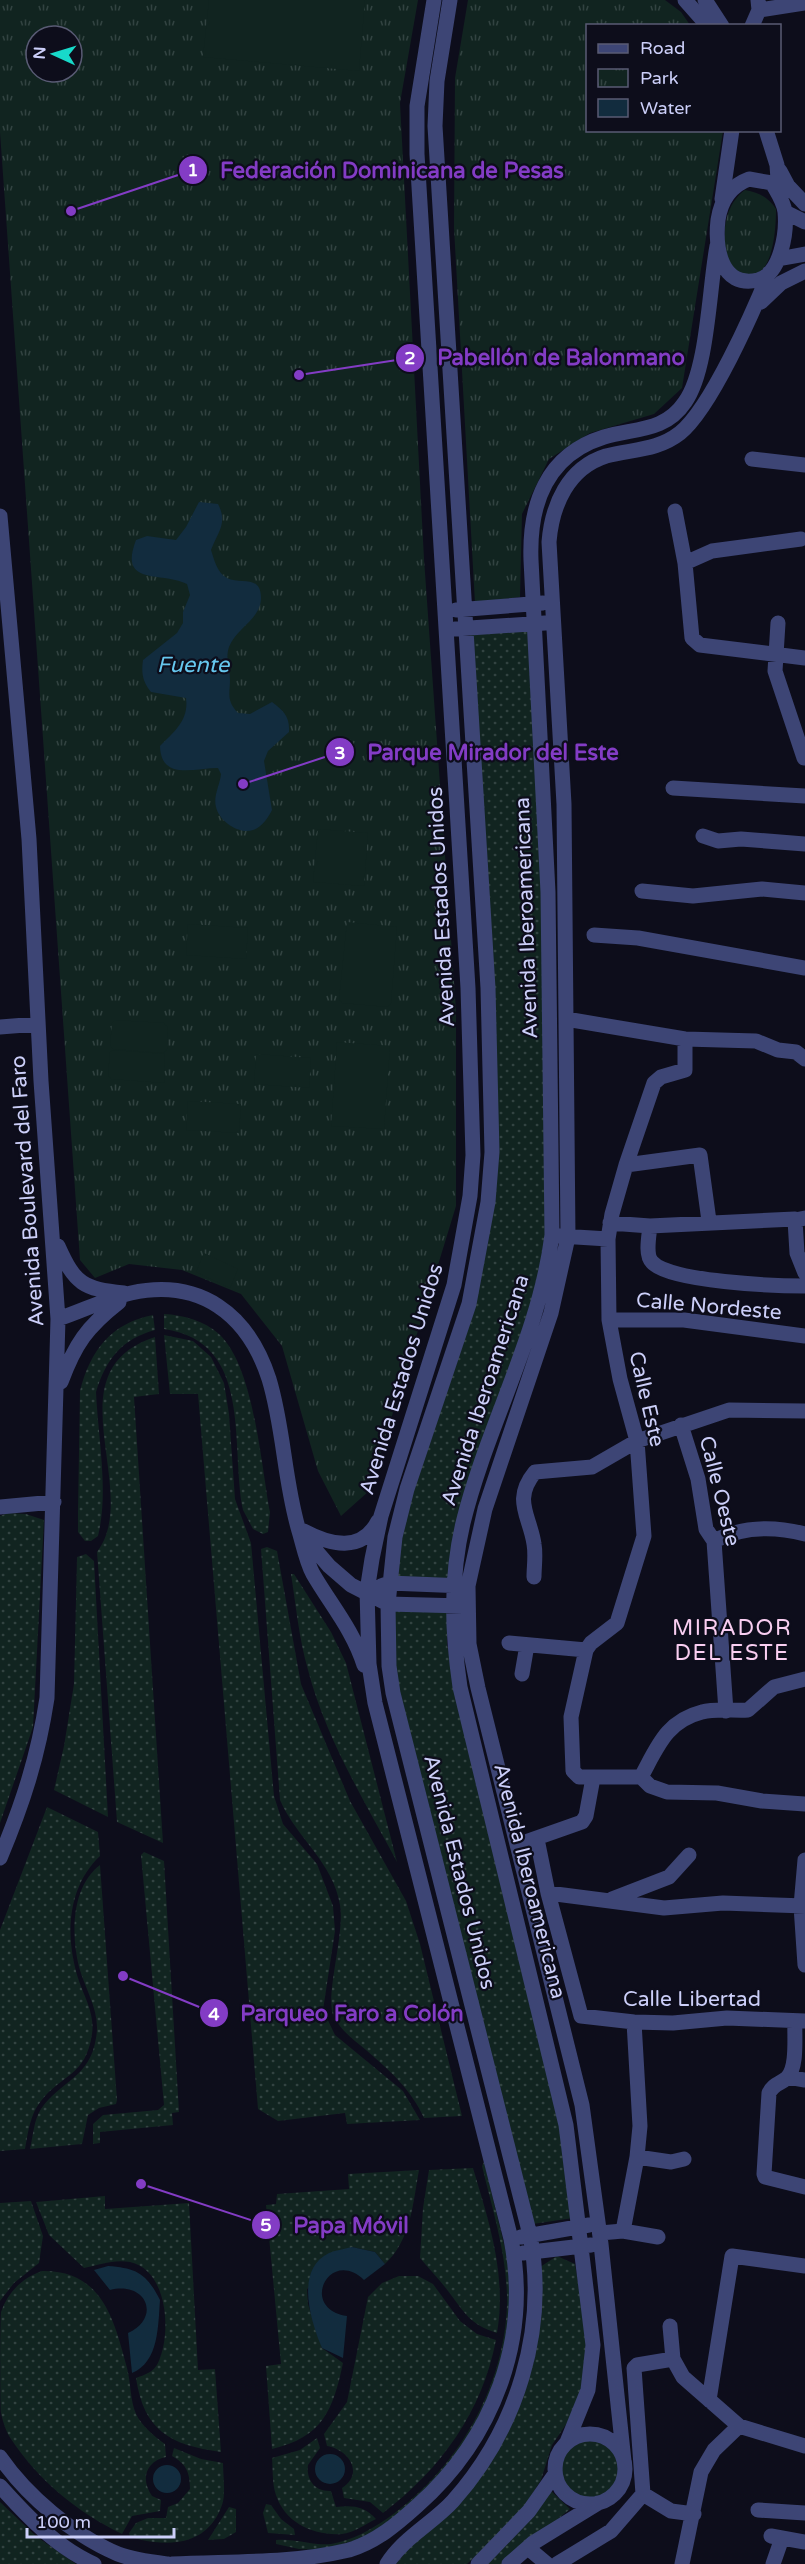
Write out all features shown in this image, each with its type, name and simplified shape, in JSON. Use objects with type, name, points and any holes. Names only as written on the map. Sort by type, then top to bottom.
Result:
[{"type":"street","name":"Avenida Estados Unidos","points":[[250,2563],[282,2563],[351,2549],[392,2529],[441,2485],[458,2464],[486,2421],[510,2357],[515,2334],[513,2247],[375,1703],[369,1664],[367,1591],[381,1516],[454,1285],[470,1196],[473,1155],[468,988],[417,154],[417,106],[434,0]]},
{"type":"street","name":"Avenida Estados Unidos","points":[[387,2564],[405,2543],[451,2503],[491,2449],[515,2400],[527,2364],[533,2327],[533,2252],[530,2235],[393,1693],[389,1666],[388,1604],[395,1537],[407,1489],[469,1304],[477,1271],[488,1202],[492,1152],[488,988],[435,126],[437,81],[450,0]]},
{"type":"street","points":[[685,0],[706,24]]},
{"type":"street","points":[[705,0],[721,24]]},
{"type":"street","points":[[753,24],[758,5],[805,3]]},
{"type":"street","points":[[719,213],[729,190],[749,179],[772,183],[785,212],[778,259],[769,273],[758,280],[738,279],[728,273],[722,264],[717,246],[719,213],[732,132]]},
{"type":"street","points":[[767,132],[777,165],[788,186],[805,204]]},
{"type":"street","points":[[777,165],[779,195]]},
{"type":"street","points":[[785,212],[805,222]]},
{"type":"street","name":"Avenida Iberoamericana","points":[[567,2442],[588,2390],[592,2363],[593,2345],[579,2227],[559,2085],[460,1687],[453,1636],[460,1606],[459,1544],[470,1499],[525,1348],[545,1276],[552,1235],[548,892],[530,532],[532,516],[541,490],[551,474],[576,451],[604,438],[652,428],[675,414],[684,403],[693,389],[700,366],[717,246]]},
{"type":"street","points":[[778,259],[805,254]]},
{"type":"street","points":[[754,312],[765,296],[782,283],[805,271]]},
{"type":"street","name":"Avenida Iberoamericana","points":[[461,1585],[551,1313],[568,1237],[564,804],[553,622],[550,525],[562,490],[580,471],[607,456],[655,447],[681,433],[702,407],[754,312],[769,273]]},
{"type":"street","points":[[752,459],[805,465]]},
{"type":"street","points":[[675,511],[685,563],[692,638],[695,642],[700,645],[805,658]]},
{"type":"street","name":"Avenida Boulevard del Faro","points":[[0,516],[29,839],[38,1024],[58,1319],[47,1698],[42,1734],[26,1794],[0,1858]]},
{"type":"street","points":[[685,563],[712,551],[801,539]]},
{"type":"street","points":[[445,611],[552,602]]},
{"type":"street","points":[[446,630],[553,622]]},
{"type":"street","points":[[778,623],[775,671],[804,758]]},
{"type":"street","points":[[673,788],[805,796]]},
{"type":"street","points":[[703,836],[718,842],[741,839],[805,844]]},
{"type":"street","points":[[642,891],[693,896],[762,889],[805,893]]},
{"type":"street","points":[[594,935],[638,938],[805,968]]},
{"type":"street","points":[[468,988],[488,988]]},
{"type":"street","points":[[566,1019],[685,1039],[758,1041],[778,1050],[796,1052],[805,1059]]},
{"type":"street","points":[[0,1027],[38,1024]]},
{"type":"street","name":"Calle Este","points":[[586,1650],[591,1643],[614,1628],[617,1623],[644,1538],[637,1441],[620,1379],[609,1320],[608,1239],[610,1223],[626,1165],[654,1083],[661,1077],[685,1070],[685,1039]]},
{"type":"street","points":[[626,1165],[700,1155],[709,1221]]},
{"type":"street","points":[[610,1223],[650,1226],[709,1221],[800,1218],[796,1253],[805,1274]]},
{"type":"street","points":[[650,1226],[649,1257],[654,1265],[692,1276],[733,1282],[805,1286]]},
{"type":"street","points":[[552,1235],[608,1239]]},
{"type":"street","points":[[54,1237],[70,1272],[79,1282],[92,1288],[130,1293],[159,1290],[185,1292],[203,1297],[222,1307],[238,1322],[254,1344],[269,1379],[298,1528],[312,1572],[350,1629],[358,1646],[375,1703]]},
{"type":"street","points":[[58,1319],[130,1293]]},
{"type":"street","points":[[56,1394],[79,1339],[92,1324],[130,1293]]},
{"type":"street","name":"Calle Nordeste","points":[[609,1320],[684,1320],[805,1336]]},
{"type":"street","points":[[534,1577],[535,1546],[524,1506],[524,1491],[535,1472],[592,1467],[637,1441],[734,1409],[805,1411]]},
{"type":"street","name":"Calle Oeste","points":[[681,1425],[698,1479],[706,1529],[714,1541],[726,1711]]},
{"type":"street","points":[[0,1507],[54,1502]]},
{"type":"street","points":[[298,1528],[322,1541],[340,1545],[359,1542],[368,1536],[381,1516]]},
{"type":"street","points":[[298,1528],[329,1566],[351,1585],[367,1591],[388,1604],[460,1606]]},
{"type":"street","points":[[714,1541],[731,1532],[747,1529],[788,1530],[805,1534]]},
{"type":"street","points":[[367,1591],[389,1583],[461,1585]]},
{"type":"street","name":"Avenida Iberoamericana","points":[[460,1606],[478,1688],[582,2105],[600,2234],[624,2461]]},
{"type":"street","points":[[509,1643],[586,1650],[571,1716],[575,1776],[641,1777],[653,1788],[672,1792],[717,1793],[765,1802],[805,1804]]},
{"type":"street","points":[[522,1674],[527,1645]]},
{"type":"street","points":[[641,1777],[670,1728],[702,1712],[749,1710],[774,1687],[805,1679]]},
{"type":"street","points":[[517,1844],[582,1822],[586,1816],[593,1778]]},
{"type":"street","name":"Calle Libertad","points":[[537,1839],[548,1893],[580,2014],[634,2022],[673,2023],[727,2018],[800,2021]]},
{"type":"street","points":[[609,1901],[669,1877],[688,1855]]},
{"type":"street","points":[[805,1860],[803,1906],[805,1965]]},
{"type":"street","points":[[548,1893],[664,1908],[723,1903],[803,1906]]},
{"type":"street","points":[[800,2021],[792,2068],[788,2077],[770,2090],[764,2176],[805,2187]]},
{"type":"street","points":[[624,2231],[638,2157],[640,2121],[634,2022]]},
{"type":"street","points":[[788,2077],[805,2080]]},
{"type":"street","points":[[638,2157],[671,2162],[684,2159]]},
{"type":"street","points":[[513,2247],[530,2235],[579,2227],[600,2234]]},
{"type":"street","points":[[513,2247],[533,2252],[581,2246],[600,2234],[624,2231],[658,2237]]},
{"type":"street","points":[[709,2400],[732,2256],[805,2266]]},
{"type":"street","points":[[670,2326],[673,2359],[682,2377],[739,2426],[805,2446]]},
{"type":"street","points":[[558,2564],[611,2530],[643,2494],[634,2368],[637,2365],[673,2359]]},
{"type":"street","points":[[682,2564],[701,2472],[714,2450],[739,2426]]},
{"type":"street","points":[[509,2564],[528,2548],[598,2504],[616,2492],[622,2483],[624,2461],[620,2450],[601,2435],[589,2433],[567,2442],[555,2462],[555,2474],[566,2495],[586,2504],[598,2504]]},
{"type":"street","points":[[0,2457],[11,2474],[76,2529],[118,2554],[170,2564],[250,2563]]},
{"type":"street","points":[[478,2564],[529,2511],[555,2474]]},
{"type":"street","points":[[0,2486],[47,2534],[94,2564]]},
{"type":"street","points":[[643,2494],[671,2511],[694,2514]]},
{"type":"street","points":[[758,2510],[805,2513]]},
{"type":"street","points":[[773,2564],[776,2537],[805,2542]]},
{"type":"street","points":[[528,2548],[547,2564]]},
{"type":"green space","points":[[0,0],[418,0],[400,103],[424,559],[456,1010],[456,1206],[369,1491],[341,1516],[318,1471],[282,1346],[241,1294],[182,1270],[129,1264],[95,1278],[80,1260],[0,132]]},
{"type":"green space","points":[[209,0],[365,0],[359,71],[203,57]]},
{"type":"green space","points":[[468,0],[665,0],[681,12],[689,24],[586,24],[586,132],[723,132],[682,388],[654,414],[590,433],[549,459],[522,514],[520,597],[475,603],[454,228],[455,78]]},
{"type":"green space","points":[[745,190],[763,196],[776,209],[771,252],[761,271],[753,275],[742,274],[726,264],[725,254],[728,214],[737,197]]},
{"type":"green space","points":[[528,630],[545,942],[548,1235],[542,1267],[450,1580],[397,1577],[400,1533],[493,1200],[470,632]]},
{"type":"green space","points":[[318,829],[368,833],[364,886],[313,882]]},
{"type":"green space","points":[[347,922],[397,927],[391,1003],[388,1007],[342,1003],[339,999]]},
{"type":"green space","points":[[188,924],[248,928],[246,959],[186,955]]},
{"type":"green space","points":[[115,1020],[164,1023],[168,1028],[167,1049],[164,1053],[113,1049],[110,1046],[112,1023]]},
{"type":"green space","points":[[337,1042],[390,1046],[384,1129],[331,1126]]},
{"type":"green space","points":[[113,1050],[165,1054],[164,1083],[111,1079],[108,1075],[110,1052]]},
{"type":"green space","points":[[256,1054],[311,1058],[309,1088],[254,1084]]},
{"type":"green space","points":[[188,1101],[241,1104],[239,1133],[186,1130]]},
{"type":"green space","points":[[204,1253],[238,1269],[230,1288],[196,1272]]},
{"type":"green space","points":[[164,1314],[193,1320],[213,1329],[231,1349],[248,1392],[254,1417],[270,1512],[268,1532],[263,1534],[253,1529],[243,1510],[236,1428],[225,1375],[212,1354],[193,1338],[164,1329]]},
{"type":"green space","points":[[153,1315],[155,1330],[133,1339],[117,1352],[110,1360],[96,1392],[103,1501],[98,1536],[91,1541],[85,1541],[78,1532],[80,1391],[84,1377],[96,1351],[114,1332],[138,1319]]},
{"type":"green space","points":[[164,1335],[193,1341],[211,1357],[224,1383],[229,1414],[235,1499],[251,1543],[274,1796],[283,1824],[317,1864],[333,1906],[335,1931],[323,2010],[335,2035],[403,2091],[420,2120],[347,2124],[345,2113],[278,2121],[258,2109],[198,1394],[170,1394]]},
{"type":"green space","points":[[155,1337],[159,1394],[134,1397],[163,1843],[117,1822],[97,1552],[108,1527],[111,1497],[103,1404],[108,1376],[124,1353]]},
{"type":"green space","points":[[8,1513],[26,1514],[44,1520],[33,1727],[0,1823],[0,1516]]},
{"type":"green space","points":[[267,1547],[277,1551],[301,1684],[350,1801],[406,1901],[420,1944],[462,2116],[424,2118],[413,2098],[399,2081],[348,2035],[334,2017],[331,1996],[340,1932],[340,1905],[330,1876],[287,1814],[280,1800],[261,1549]]},
{"type":"green space","points":[[86,1554],[94,1561],[108,1817],[54,1790],[74,1684],[77,1557]]},
{"type":"green space","points":[[291,1574],[294,1574],[331,1632],[346,1663],[397,1862],[335,1745],[316,1696],[302,1646]]},
{"type":"green space","points":[[393,1609],[447,1610],[447,1645],[561,2129],[573,2218],[533,2224],[394,1676]]},
{"type":"green space","points":[[47,1807],[98,1832],[100,1856],[80,1883],[72,1915],[71,1931],[74,1965],[91,2013],[93,2027],[89,2048],[79,2067],[49,2092],[37,2106],[30,2124],[25,2149],[0,2151],[0,1930]]},
{"type":"green space","points":[[144,1852],[164,1861],[179,2112],[172,2113],[173,2125],[100,2132],[100,2143],[93,2144],[93,2124],[103,2115],[158,2110],[164,2105],[141,1855]]},
{"type":"green space","points":[[100,1865],[117,2100],[116,2104],[99,2108],[88,2115],[82,2144],[30,2149],[35,2123],[41,2109],[81,2071],[93,2051],[97,2029],[95,2011],[79,1967],[74,1926],[83,1886],[90,1874]]},
{"type":"green space","points":[[484,2162],[512,2277],[503,2365],[463,2449],[414,2505],[361,2539],[320,2550],[299,2549],[276,2544],[276,2540],[283,2540],[331,2544],[356,2536],[378,2524],[416,2496],[437,2474],[457,2449],[473,2423],[487,2395],[497,2366],[504,2336],[507,2305],[505,2270],[482,2166]]},
{"type":"green space","points":[[473,2168],[495,2249],[500,2290],[497,2333],[480,2326],[468,2317],[420,2258],[423,2208],[429,2170]]},
{"type":"green space","points":[[419,2170],[406,2232],[394,2254],[385,2264],[375,2252],[352,2247],[307,2289],[308,2304],[322,2348],[343,2363],[335,2395],[323,2419],[303,2437],[272,2449],[266,2366],[281,2364],[266,2205],[276,2204],[277,2194],[349,2189],[348,2174]]},
{"type":"green space","points":[[105,2196],[105,2209],[189,2203],[198,2370],[215,2369],[221,2452],[187,2445],[174,2439],[162,2432],[145,2411],[136,2378],[154,2369],[162,2351],[165,2336],[163,2305],[152,2277],[143,2267],[124,2261],[84,2268],[49,2235],[36,2202]]},
{"type":"green space","points":[[31,2201],[43,2236],[39,2263],[14,2283],[0,2301],[0,2203]]},
{"type":"green space","points":[[557,2256],[575,2264],[587,2336],[582,2388],[567,2423],[552,2445],[541,2480],[518,2516],[467,2564],[396,2564],[518,2409],[534,2361],[540,2315],[540,2267]]},
{"type":"green space","points":[[42,2271],[62,2273],[79,2279],[92,2288],[102,2301],[117,2332],[136,2414],[142,2423],[165,2444],[166,2457],[154,2462],[146,2477],[148,2490],[152,2496],[161,2500],[160,2511],[132,2516],[122,2534],[74,2505],[47,2482],[22,2454],[9,2436],[4,2423],[1,2413],[1,2312],[17,2287]]},
{"type":"green space","points":[[399,2276],[418,2276],[433,2284],[460,2321],[477,2334],[496,2340],[481,2391],[456,2437],[423,2478],[383,2513],[370,2502],[344,2498],[342,2488],[352,2476],[351,2463],[342,2452],[327,2446],[324,2434],[347,2402],[368,2297],[382,2283]]},
{"type":"green space","points":[[317,2438],[320,2448],[308,2465],[310,2480],[316,2487],[331,2491],[336,2507],[358,2507],[376,2519],[351,2532],[321,2533],[293,2520],[280,2505],[273,2481],[272,2458],[300,2450]]},
{"type":"green space","points":[[590,2440],[611,2449],[620,2470],[611,2491],[590,2500],[569,2491],[560,2470],[569,2449]]},
{"type":"green space","points":[[174,2448],[201,2459],[223,2463],[222,2505],[215,2519],[196,2537],[171,2543],[130,2537],[129,2533],[136,2523],[148,2518],[166,2518],[168,2507],[178,2503],[190,2489],[186,2469],[172,2456]]},
{"type":"green space","points":[[550,2490],[570,2509],[503,2564],[482,2564]]},
{"type":"green space","points":[[0,2502],[37,2537],[76,2564],[0,2564]]},
{"type":"green space","points":[[266,2504],[271,2505],[281,2519],[294,2529],[295,2535],[268,2533],[263,2513]]},
{"type":"green space","points":[[229,2507],[236,2509],[236,2532],[224,2539],[208,2540]]},
{"type":"water","name":"Fuente","points":[[199,502],[218,504],[221,511],[221,527],[211,550],[216,566],[227,578],[254,583],[260,591],[260,605],[257,612],[232,640],[228,651],[232,704],[238,713],[250,714],[272,702],[283,711],[288,722],[289,732],[268,751],[264,761],[272,810],[262,824],[248,831],[230,826],[218,812],[215,799],[221,774],[218,768],[180,770],[166,764],[160,746],[176,730],[183,719],[186,698],[151,692],[144,681],[143,660],[177,633],[183,623],[183,612],[190,595],[187,584],[177,580],[145,575],[137,571],[133,565],[132,555],[136,540],[147,536],[176,540],[186,527]]},
{"type":"water","points":[[352,2247],[375,2252],[385,2264],[364,2280],[351,2272],[340,2271],[331,2275],[324,2283],[322,2292],[324,2302],[332,2311],[347,2316],[343,2358],[322,2348],[310,2311],[309,2284],[312,2271],[318,2261],[329,2253]]},
{"type":"water","points":[[108,2266],[127,2268],[140,2274],[150,2284],[160,2300],[157,2332],[152,2352],[141,2368],[132,2373],[128,2333],[145,2318],[147,2310],[140,2295],[123,2289],[110,2290],[94,2270]]},
{"type":"water","points":[[330,2454],[340,2459],[345,2469],[340,2479],[330,2484],[320,2479],[315,2469],[320,2459]]},
{"type":"water","points":[[167,2465],[177,2469],[181,2479],[177,2489],[167,2493],[157,2489],[153,2479],[157,2469]]},
{"type":"place","name":"Federación Dominicana de Pesas","points":[[71,211]]},
{"type":"place","name":"Pabellón de Balonmano","points":[[299,375]]},
{"type":"place","name":"Parque Mirador del Este","points":[[243,784]]},
{"type":"place","name":"Parqueo Faro a Colón","points":[[123,1976]]},
{"type":"place","name":"Papa Móvil","points":[[141,2184]]},
{"type":"district","name":"MIRADOR DEL ESTE","points":[[732,1640]]}]
